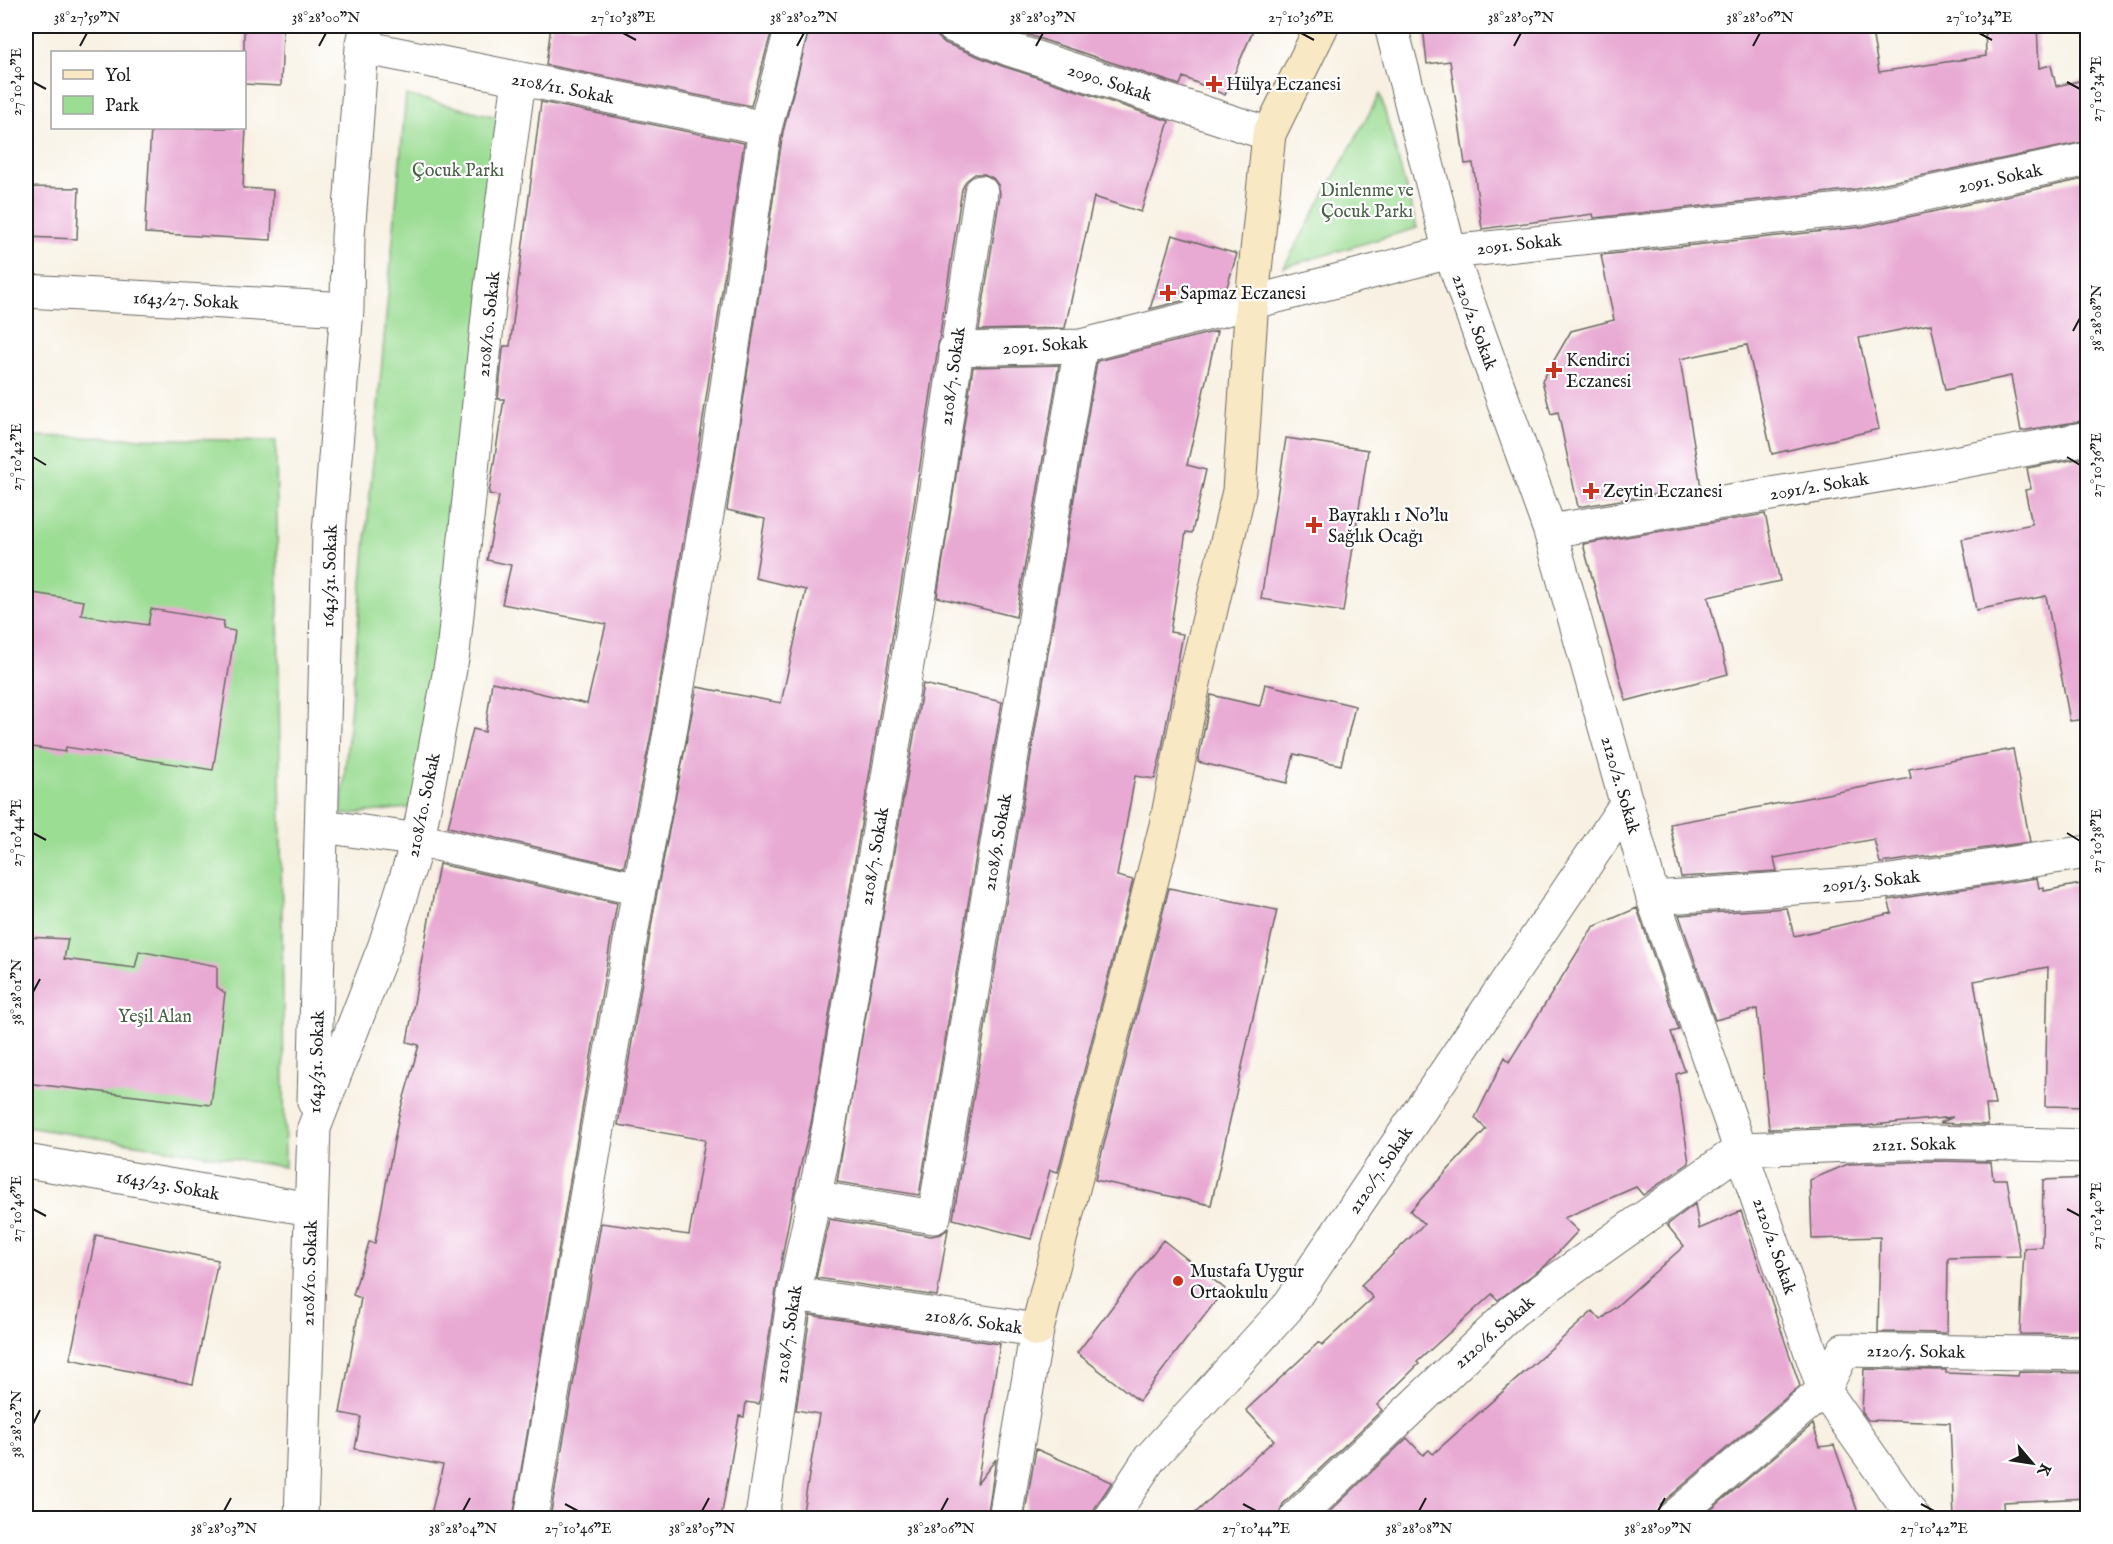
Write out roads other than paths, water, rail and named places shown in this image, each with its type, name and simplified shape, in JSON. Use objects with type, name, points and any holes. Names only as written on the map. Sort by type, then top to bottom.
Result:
[{"type":"street","points":[[531,1518],[639,889],[670,733],[715,466],[765,128],[792,26]]},
{"type":"street","name":"2090. Sokak","points":[[953,26],[1009,49],[1269,134]]},
{"type":"street","points":[[1037,1330],[1166,825],[1196,673],[1239,491],[1252,300],[1269,134],[1322,26]]},
{"type":"street","name":"2120/2. Sokak","points":[[1391,26],[1450,252],[1550,531],[1653,898],[1824,1390],[1914,1518]]},
{"type":"street","name":"2108/11. Sokak","points":[[365,36],[519,80],[765,128]]},
{"type":"street","name":"1643/31. Sokak","points":[[314,1128],[329,533],[347,309],[348,236],[365,36]]},
{"type":"street","name":"2108/10. Sokak","points":[[301,1518],[314,1128],[385,945],[418,840],[453,653],[491,287],[519,80]]},
{"type":"street","name":"2091. Sokak","points":[[956,349],[1081,346],[1252,300],[1450,252],[1860,208],[2088,159]]},
{"type":"street","name":"2108/7. Sokak","points":[[762,1518],[794,1294],[812,1197],[829,1127],[929,534],[981,192]]},
{"type":"street","name":"1643/27. Sokak","points":[[26,291],[347,309]]},
{"type":"street","name":"2108/9. Sokak","points":[[812,1197],[934,1217],[1081,346]]},
{"type":"street","name":"2091/2. Sokak","points":[[1550,531],[1943,465],[2088,438]]},
{"type":"street","name":"2120/7. Sokak","points":[[1111,1518],[1150,1458],[1287,1308],[1627,804]]},
{"type":"street","points":[[323,826],[418,840],[639,889]]},
{"type":"street","name":"2091/3. Sokak","points":[[1653,898],[1883,882],[2088,852]]},
{"type":"street","name":"2121. Sokak","points":[[1741,1149],[1934,1142],[2088,1146]]},
{"type":"street","name":"2120/6. Sokak","points":[[1296,1518],[1513,1311],[1741,1149]]},
{"type":"street","name":"1643/23. Sokak","points":[[26,1161],[311,1209]]},
{"type":"street","name":"2108/6. Sokak","points":[[794,1294],[1037,1330],[1005,1518]]},
{"type":"street","name":"2120/5. Sokak","points":[[1673,1518],[1824,1390],[1844,1350],[2088,1354]]},
{"type":"place","name":"Hülya Eczanesi","points":[[1214,84]]},
{"type":"place","name":"Sapmaz Eczanesi","points":[[1168,293]]},
{"type":"place","name":"Kendirci Eczanesi","points":[[1554,370]]},
{"type":"place","name":"Zeytin Eczanesi","points":[[1591,491]]},
{"type":"place","name":"Bayraklı 1 No'lu Sağlık Ocağı","points":[[1314,525]]},
{"type":"place","name":"Mustafa Uygur Ortaokulu","points":[[1178,1281]]},
{"type":"park label","name":"Çocuk Parkı","points":[[458,170]]},
{"type":"park label","name":"Dinlenme ve Çocuk Parkı","points":[[1367,200]]},
{"type":"park label","name":"Yeşil Alan","points":[[155,1016]]}]
